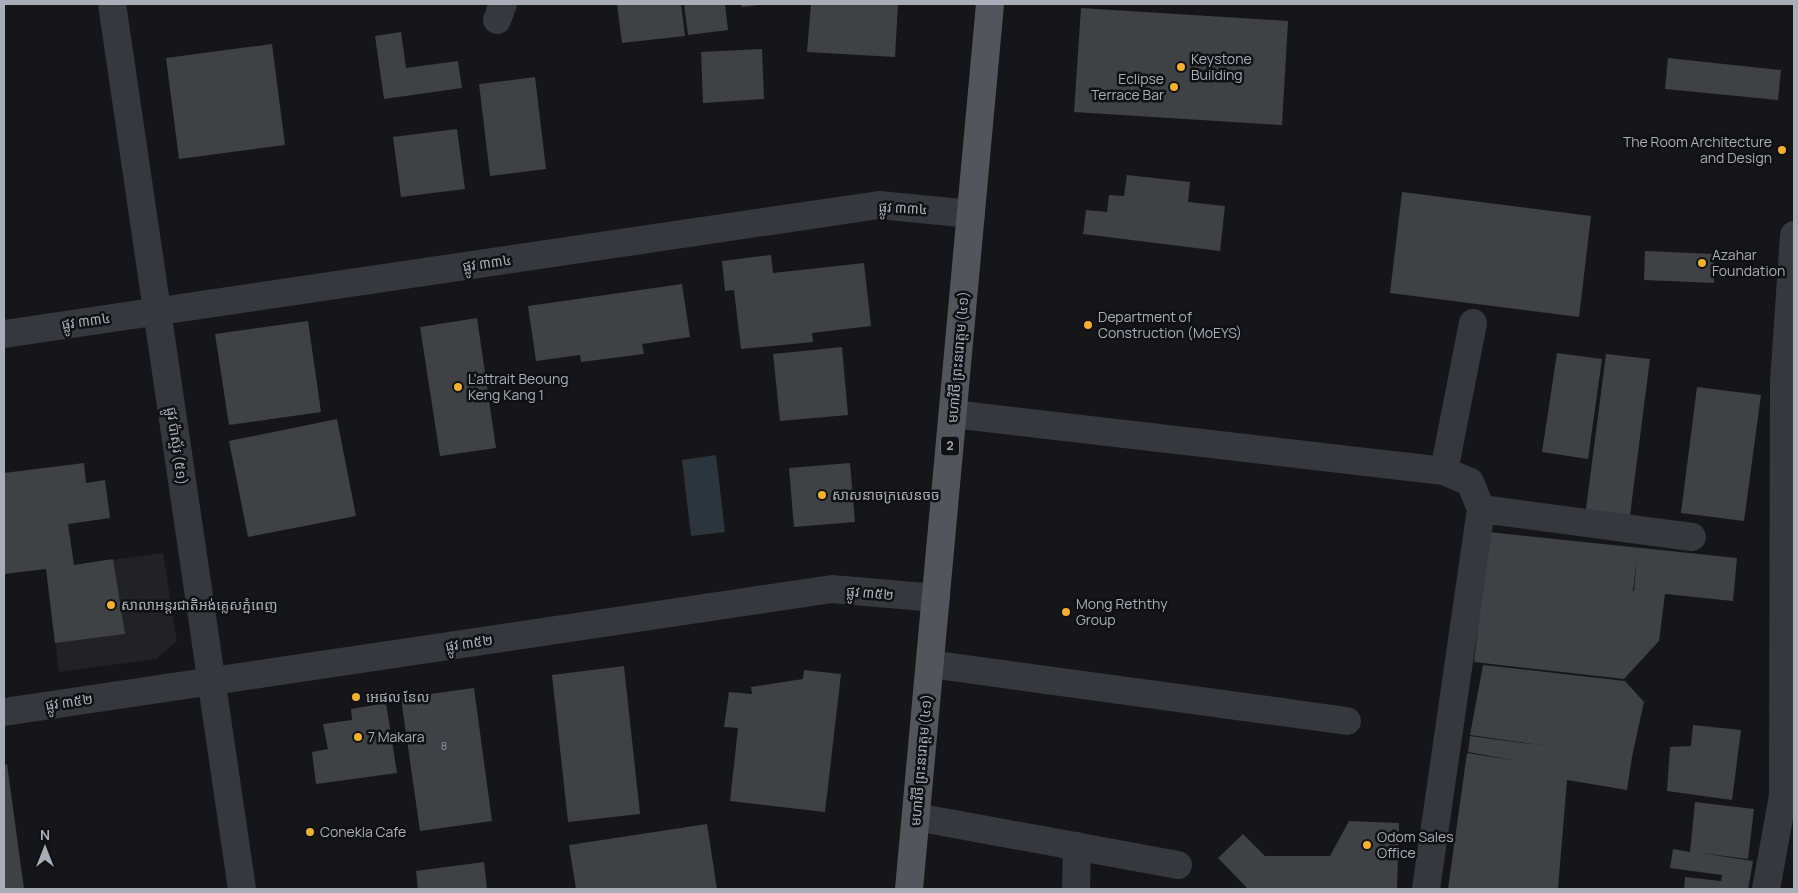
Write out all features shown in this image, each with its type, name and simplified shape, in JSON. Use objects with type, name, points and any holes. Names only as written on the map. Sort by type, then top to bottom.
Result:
[{"type":"main road","name":"មហាវិថី ព្រះនរោត្តម (៤១)","points":[[909,889],[990,4]]},
{"type":"street","name":"ផ្លូវ ប៉ាស្ទ័រ (៥១)","points":[[112,4],[242,889]]},
{"type":"street","name":"ផ្លូវ ៣៣៤","points":[[4,334],[880,205],[971,214]]},
{"type":"street","points":[[1766,889],[1784,796],[1790,644],[1783,539],[1784,382],[1794,235]]},
{"type":"street","points":[[1444,471],[1473,323]]},
{"type":"street","points":[[952,414],[1444,471],[1470,482],[1481,510],[1426,889]]},
{"type":"street","points":[[1481,510],[1692,537]]},
{"type":"street","name":"ផ្លូវ ៣៥២","points":[[4,712],[832,589],[936,598]]},
{"type":"street","points":[[930,664],[1347,721]]},
{"type":"street","points":[[916,817],[1178,866]]},
{"type":"street","points":[[1076,889],[1077,846]]},
{"type":"shaded area","points":[[716,455],[725,532],[691,536],[682,460]]},
{"type":"shaded area","name":"សាលាអន្តរជាតិអង់គ្លេសភ្នំពេញ","points":[[163,553],[177,641],[156,659],[59,672],[46,569]]},
{"type":"building","points":[[617,4],[681,4],[685,36],[622,43]]},
{"type":"building","points":[[684,4],[725,4],[728,30],[688,35]]},
{"type":"building","points":[[741,4],[759,4],[759,5],[742,7]]},
{"type":"building","points":[[811,4],[898,4],[895,57],[807,52]]},
{"type":"building","name":"Keystone Building","points":[[1081,8],[1288,21],[1282,125],[1074,112]]},
{"type":"building","points":[[401,32],[406,68],[458,61],[462,88],[384,99],[375,36]]},
{"type":"building","points":[[272,44],[285,145],[179,159],[166,58]]},
{"type":"building","points":[[762,49],[764,99],[703,103],[701,52]]},
{"type":"building","points":[[1668,58],[1781,70],[1778,100],[1665,89]]},
{"type":"building","points":[[535,77],[546,169],[490,176],[479,84]]},
{"type":"building","points":[[457,129],[465,189],[401,197],[393,137]]},
{"type":"building","points":[[1127,175],[1190,182],[1188,202],[1225,206],[1220,251],[1083,234],[1086,210],[1107,212],[1109,195],[1124,196]]},
{"type":"building","points":[[1402,192],[1591,216],[1579,317],[1390,293]]},
{"type":"building","points":[[1645,251],[1714,254],[1714,283],[1644,280]]},
{"type":"building","points":[[771,255],[773,273],[864,263],[871,326],[812,333],[813,342],[741,349],[734,290],[725,291],[722,261]]},
{"type":"building","points":[[682,284],[690,337],[642,344],[644,354],[581,362],[580,355],[536,361],[528,306]]},
{"type":"building","name":"L’attrait Beoung Keng Kang 1","points":[[477,318],[496,448],[440,456],[420,327]]},
{"type":"building","points":[[308,321],[321,412],[229,425],[215,334]]},
{"type":"building","points":[[842,347],[848,415],[780,421],[773,354]]},
{"type":"building","points":[[1557,353],[1602,359],[1588,459],[1542,452]]},
{"type":"building","points":[[1606,354],[1650,359],[1629,523],[1585,517]]},
{"type":"building","points":[[1697,387],[1761,395],[1744,521],[1681,513]]},
{"type":"building","points":[[337,419],[356,516],[248,537],[229,441]]},
{"type":"building","points":[[84,463],[86,483],[105,480],[110,518],[68,524],[74,565],[113,559],[125,634],[55,643],[46,569],[4,574],[4,473]]},
{"type":"building","name":"សាសនាចក្រសេនចច","points":[[850,463],[855,522],[794,527],[789,468]]},
{"type":"building","points":[[1489,532],[1737,558],[1733,601],[1637,591],[1665,594],[1659,641],[1624,679],[1474,662]],"holes":[[[1637,557],[1634,591],[1633,591]]]},
{"type":"building","points":[[1483,665],[1625,681],[1644,702],[1627,790],[1567,780],[1558,889],[1448,889],[1467,753],[1519,761],[1468,752],[1470,736],[1561,748],[1470,735]]},
{"type":"building","points":[[624,666],[640,814],[568,822],[552,675]]},
{"type":"building","points":[[804,670],[841,674],[825,812],[730,801],[738,728],[724,727],[729,692],[752,694],[751,687],[803,679]]},
{"type":"building","points":[[474,688],[492,821],[420,831],[401,698]]},
{"type":"building","name":"7 Makara","points":[[386,703],[397,773],[316,784],[312,752],[328,749],[323,724],[352,720],[351,709]]},
{"type":"building","points":[[1693,725],[1741,730],[1732,800],[1667,791],[1670,747],[1691,746]]},
{"type":"building","points":[[7,764],[24,889],[4,889],[4,765]]},
{"type":"building","points":[[1695,802],[1754,809],[1748,859],[1700,853],[1753,861],[1748,889],[1684,889],[1685,877],[1721,881],[1722,875],[1670,868],[1673,849],[1690,852]]},
{"type":"building","name":"Odom Sales Office","points":[[1349,821],[1399,823],[1397,889],[1248,889],[1218,858],[1243,834],[1265,856],[1330,856]]},
{"type":"building","points":[[707,824],[717,889],[576,889],[569,845]]},
{"type":"building","points":[[484,862],[487,889],[418,889],[416,871]]},
{"type":"place","name":"Keystone Building","points":[[1181,67]]},
{"type":"place","name":"Eclipse Terrace Bar","points":[[1174,87]]},
{"type":"place","name":"The Room Architecture and Design","points":[[1782,150]]},
{"type":"place","name":"Azahar Foundation","points":[[1702,263]]},
{"type":"place","name":"Department of Construction (MoEYS)","points":[[1088,325]]},
{"type":"place","name":"L’attrait Beoung Keng Kang 1","points":[[458,387]]},
{"type":"place","name":"សាសនាចក្រសេនចច","points":[[822,495]]},
{"type":"place","name":"សាលាអន្តរជាតិអង់គ្លេសភ្នំពេញ","points":[[111,605]]},
{"type":"place","name":"Mong Reththy Group","points":[[1066,612]]},
{"type":"place","name":"អេផល នែល","points":[[356,697]]},
{"type":"place","name":"7 Makara","points":[[358,737]]},
{"type":"place","name":"Conekla Cafe","points":[[310,832]]},
{"type":"place","name":"Odom Sales Office","points":[[1367,845]]}]
